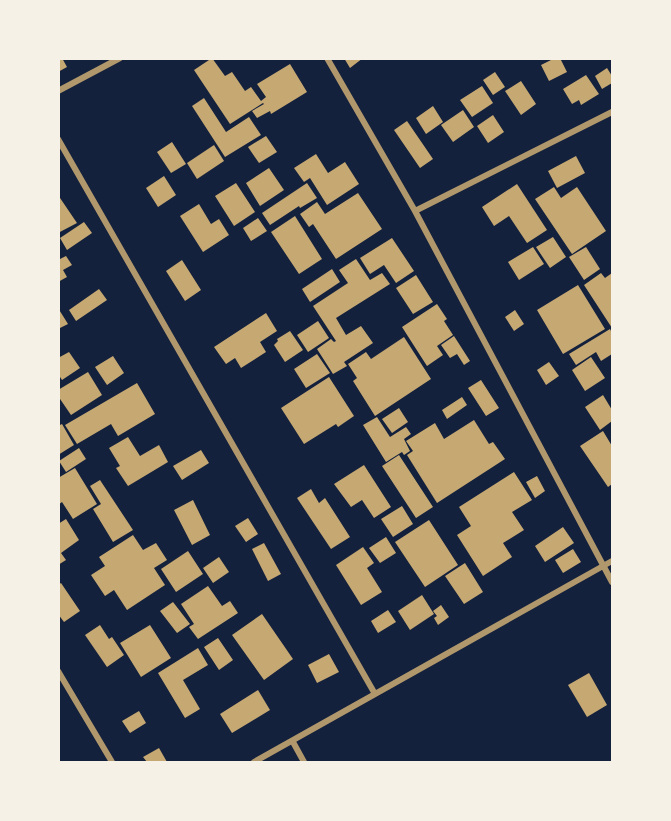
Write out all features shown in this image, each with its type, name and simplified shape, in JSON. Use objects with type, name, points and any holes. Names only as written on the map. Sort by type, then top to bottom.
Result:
[{"type":"street","points":[[58,91],[120,58]]},
{"type":"street","points":[[327,58],[415,212],[612,582]]},
{"type":"street","points":[[415,212],[612,112]]},
{"type":"street","points":[[58,139],[375,694]]},
{"type":"street","points":[[254,762],[612,561]]},
{"type":"street","points":[[58,671],[112,762]]},
{"type":"street","points":[[293,742],[304,762]]},
{"type":"building","points":[[58,58],[62,58],[67,67],[58,72]]},
{"type":"building","points":[[212,58],[225,76],[232,72],[245,91],[251,87],[261,101],[266,97],[257,84],[290,64],[307,92],[271,114],[270,111],[257,118],[252,111],[263,103],[230,124],[194,70]]},
{"type":"building","points":[[344,58],[363,58],[350,68]]},
{"type":"building","points":[[560,58],[567,72],[549,81],[541,65]]},
{"type":"building","points":[[607,68],[612,76],[612,83],[602,89],[595,76]]},
{"type":"building","points":[[495,72],[505,87],[493,95],[483,80]]},
{"type":"building","points":[[586,75],[599,94],[581,105],[579,100],[572,104],[563,89]]},
{"type":"building","points":[[521,81],[536,104],[521,115],[505,91]]},
{"type":"building","points":[[482,86],[493,103],[472,117],[460,100]]},
{"type":"building","points":[[204,98],[226,132],[249,117],[261,135],[225,157],[192,106]]},
{"type":"building","points":[[433,106],[443,122],[426,134],[416,118]]},
{"type":"building","points":[[463,110],[474,127],[453,142],[441,125]]},
{"type":"building","points":[[493,115],[504,132],[488,143],[477,126]]},
{"type":"building","points":[[407,121],[433,159],[420,168],[394,130]]},
{"type":"building","points":[[266,136],[277,152],[259,163],[248,147]]},
{"type":"building","points":[[172,142],[186,164],[171,173],[157,152]]},
{"type":"building","points":[[214,145],[224,161],[197,179],[187,163]]},
{"type":"building","points":[[316,154],[328,173],[345,162],[359,184],[327,205],[310,178],[304,182],[294,168]]},
{"type":"building","points":[[576,156],[585,173],[557,188],[548,171]]},
{"type":"building","points":[[269,168],[284,190],[260,206],[246,183]]},
{"type":"building","points":[[164,176],[176,195],[158,207],[146,188]]},
{"type":"building","points":[[236,183],[255,212],[234,226],[215,196]]},
{"type":"building","points":[[307,183],[317,198],[300,208],[299,206],[270,225],[262,213]]},
{"type":"building","points":[[517,184],[547,230],[527,243],[509,216],[494,226],[482,207]]},
{"type":"building","points":[[554,187],[561,198],[577,187],[606,231],[572,254],[535,199]]},
{"type":"building","points":[[358,193],[382,229],[336,259],[313,224],[309,227],[300,214],[317,202],[325,214]]},
{"type":"building","points":[[58,195],[77,223],[58,233]]},
{"type":"building","points":[[199,204],[211,224],[219,219],[229,235],[203,252],[180,216]]},
{"type":"building","points":[[295,216],[322,259],[299,274],[271,232]]},
{"type":"building","points":[[258,218],[267,231],[251,241],[243,228]]},
{"type":"building","points":[[84,222],[92,233],[67,250],[60,238]]},
{"type":"building","points":[[553,237],[566,257],[550,268],[536,247]]},
{"type":"building","points":[[392,238],[414,271],[396,283],[384,265],[370,274],[360,258]]},
{"type":"building","points":[[533,247],[544,264],[519,280],[508,262]]},
{"type":"building","points":[[586,247],[600,269],[584,280],[569,257]]},
{"type":"building","points":[[66,256],[72,265],[63,270],[67,277],[58,282],[58,260]]},
{"type":"building","points":[[356,259],[370,280],[382,273],[390,284],[336,318],[346,335],[361,326],[373,343],[344,362],[347,366],[333,374],[317,349],[331,339],[336,341],[313,306],[348,283],[339,270]]},
{"type":"building","points":[[182,260],[201,290],[185,301],[166,271]]},
{"type":"building","points":[[332,269],[340,282],[310,302],[302,289]]},
{"type":"building","points":[[601,273],[605,278],[612,273],[612,328],[584,285]]},
{"type":"building","points":[[416,275],[433,302],[413,314],[396,288]]},
{"type":"building","points":[[578,285],[605,329],[563,354],[537,310]]},
{"type":"building","points":[[99,289],[107,300],[76,321],[69,310]]},
{"type":"building","points":[[437,304],[447,319],[444,321],[453,335],[437,346],[443,355],[427,366],[402,327]]},
{"type":"building","points":[[58,308],[68,324],[58,329]]},
{"type":"building","points":[[515,310],[524,324],[514,331],[505,317]]},
{"type":"building","points":[[266,313],[277,331],[260,342],[266,352],[241,368],[235,358],[226,364],[214,347]]},
{"type":"building","points":[[318,321],[329,338],[308,352],[297,335]]},
{"type":"building","points":[[610,329],[612,354],[601,361],[596,352],[576,365],[569,354]]},
{"type":"building","points":[[290,331],[303,350],[285,362],[274,345],[277,339]]},
{"type":"building","points":[[454,336],[470,361],[464,365],[457,354],[450,358],[441,345]]},
{"type":"building","points":[[404,337],[431,379],[375,416],[353,381],[357,378],[348,364],[366,352],[371,359]]},
{"type":"building","points":[[69,352],[80,368],[62,380],[58,374],[58,358]]},
{"type":"building","points":[[317,354],[330,373],[306,388],[294,369]]},
{"type":"building","points":[[113,356],[124,373],[107,385],[95,367]]},
{"type":"building","points":[[591,357],[605,378],[585,391],[572,370]]},
{"type":"building","points":[[549,362],[559,376],[546,385],[537,370]]},
{"type":"building","points":[[88,372],[102,395],[71,415],[58,396],[58,390]]},
{"type":"building","points":[[329,377],[354,416],[338,427],[336,424],[304,444],[281,408]]},
{"type":"building","points":[[481,380],[499,408],[486,416],[468,388]]},
{"type":"building","points":[[137,383],[155,414],[118,436],[111,424],[77,444],[65,425]]},
{"type":"building","points":[[603,395],[612,410],[612,421],[600,430],[585,407]]},
{"type":"building","points":[[462,397],[467,405],[447,419],[442,410]]},
{"type":"building","points":[[399,408],[408,422],[392,433],[382,419]]},
{"type":"building","points":[[377,417],[390,437],[406,427],[411,434],[404,439],[410,451],[404,455],[402,452],[386,462],[363,425]]},
{"type":"building","points":[[474,420],[489,444],[493,442],[505,459],[437,503],[407,455],[413,451],[406,441],[435,423],[444,439]]},
{"type":"building","points":[[62,424],[74,445],[58,455],[58,426]]},
{"type":"building","points":[[603,431],[612,446],[612,484],[608,487],[580,446]]},
{"type":"building","points":[[128,437],[140,456],[159,445],[168,462],[128,486],[116,468],[120,466],[109,448]]},
{"type":"building","points":[[79,448],[86,459],[66,472],[59,461]]},
{"type":"building","points":[[201,450],[209,463],[182,480],[173,466]]},
{"type":"building","points":[[399,455],[433,507],[416,518],[382,466]]},
{"type":"building","points":[[364,465],[391,507],[374,518],[362,500],[351,507],[334,484]]},
{"type":"building","points":[[75,468],[97,504],[73,519],[62,502],[58,505],[58,478]]},
{"type":"building","points":[[514,472],[532,500],[512,512],[524,530],[503,543],[512,557],[483,576],[457,535],[471,526],[459,507]]},
{"type":"building","points":[[537,476],[545,491],[535,498],[526,482]]},
{"type":"building","points":[[100,480],[133,530],[113,542],[93,509],[101,504],[90,486]]},
{"type":"building","points":[[311,489],[319,503],[325,498],[350,537],[331,549],[297,498]]},
{"type":"building","points":[[193,500],[210,535],[192,545],[174,510]]},
{"type":"building","points":[[402,506],[413,524],[393,537],[381,519]]},
{"type":"building","points":[[248,518],[258,534],[246,542],[235,526]]},
{"type":"building","points":[[66,519],[79,540],[61,553],[66,560],[58,565],[58,524]]},
{"type":"building","points":[[429,520],[458,565],[425,587],[395,542]]},
{"type":"building","points":[[563,527],[574,543],[545,562],[535,546]]},
{"type":"building","points":[[133,535],[143,550],[156,543],[167,560],[154,568],[165,585],[127,610],[114,590],[105,596],[91,575],[105,566],[99,557]]},
{"type":"building","points":[[386,537],[396,553],[380,563],[369,548]]},
{"type":"building","points":[[264,543],[281,574],[268,581],[252,549]]},
{"type":"building","points":[[363,547],[374,563],[367,568],[382,592],[361,605],[336,565]]},
{"type":"building","points":[[573,549],[581,562],[563,573],[555,560]]},
{"type":"building","points":[[188,551],[203,574],[176,592],[161,569]]},
{"type":"building","points":[[219,557],[229,572],[213,583],[203,568]]},
{"type":"building","points":[[465,563],[483,592],[464,604],[445,576]]},
{"type":"building","points":[[61,583],[80,611],[64,622],[58,614],[58,585]]},
{"type":"building","points":[[208,586],[222,606],[230,601],[238,613],[198,639],[189,627],[194,624],[181,604]]},
{"type":"building","points":[[422,595],[434,614],[410,630],[398,611]]},
{"type":"building","points":[[173,602],[190,624],[177,633],[160,611]]},
{"type":"building","points":[[441,605],[449,617],[438,625],[434,618],[437,616],[433,611]]},
{"type":"building","points":[[388,610],[396,622],[378,633],[371,621]]},
{"type":"building","points":[[262,614],[293,659],[264,680],[232,635]]},
{"type":"building","points":[[100,625],[109,639],[112,637],[124,655],[107,667],[85,635]]},
{"type":"building","points":[[150,625],[171,658],[141,677],[120,643]]},
{"type":"building","points":[[218,638],[233,660],[219,670],[204,647]]},
{"type":"building","points":[[198,648],[208,665],[183,680],[200,709],[185,718],[158,673]]},
{"type":"building","points":[[329,654],[339,672],[317,683],[308,665]]},
{"type":"building","points":[[589,673],[607,705],[587,717],[568,685]]},
{"type":"building","points":[[258,690],[270,710],[232,733],[220,714]]},
{"type":"building","points":[[139,711],[146,723],[130,733],[122,721]]},
{"type":"building","points":[[159,748],[167,762],[147,762],[143,757]]}]
